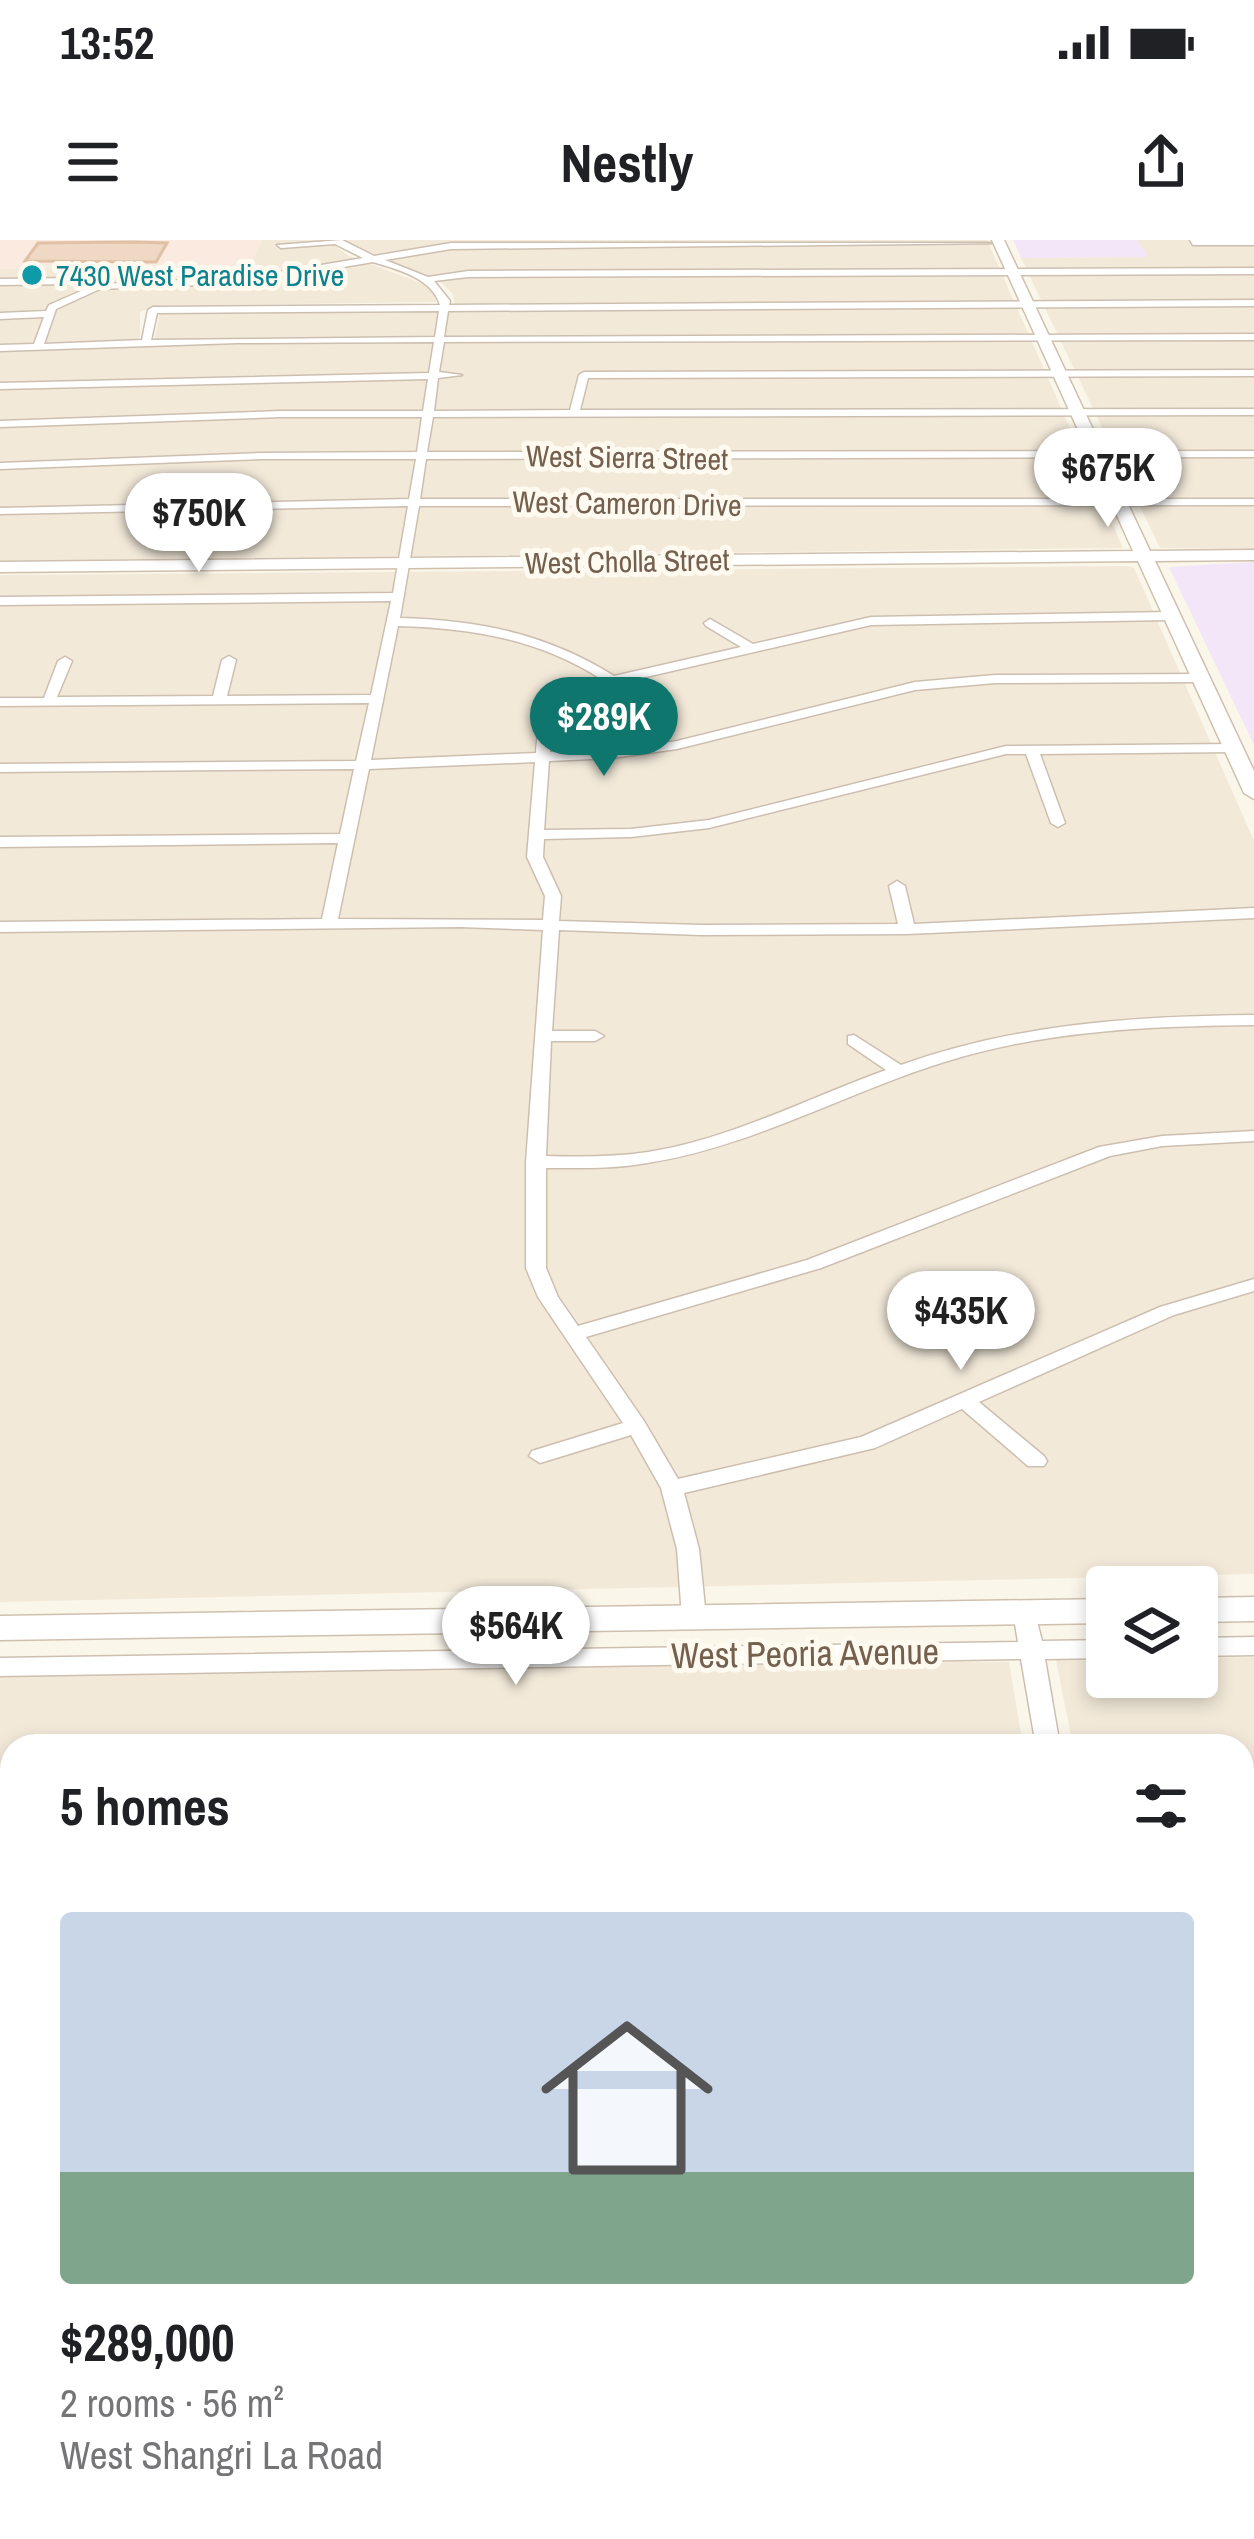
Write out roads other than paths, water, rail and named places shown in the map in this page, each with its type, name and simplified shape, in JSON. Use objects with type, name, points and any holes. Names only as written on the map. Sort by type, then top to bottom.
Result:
[{"type":"street","points":[[281,245],[336,241],[425,280],[441,291],[445,305],[406,563],[329,923]]},
{"type":"street","points":[[1193,241],[1254,242]]},
{"type":"street","points":[[1193,241],[1214,272]]},
{"type":"street","points":[[586,242],[587,274]]},
{"type":"street","points":[[38,346],[47,314],[60,301],[102,287],[283,275],[436,247],[586,242],[999,242],[1254,793]]},
{"type":"street","points":[[425,280],[456,274],[1254,271]]},
{"type":"street","points":[[283,275],[311,289],[310,306]]},
{"type":"street","points":[[0,282],[73,281],[102,287]]},
{"type":"street","points":[[146,343],[153,310],[1254,303]]},
{"type":"street","points":[[0,316],[47,314]]},
{"type":"street","points":[[0,348],[440,339],[1254,337]]},
{"type":"street","points":[[574,413],[584,375],[1254,373]]},
{"type":"street","points":[[0,386],[457,375]]},
{"type":"street","points":[[0,424],[428,414],[1254,412]]},
{"type":"street","name":"West Sierra Street","points":[[0,466],[422,455],[1254,454]]},
{"type":"street","name":"West Cameron Drive","points":[[0,511],[415,500],[758,505],[1254,502]]},
{"type":"street","name":"West Cholla Street","points":[[0,567],[1254,555]]},
{"type":"street","points":[[0,601],[398,597]]},
{"type":"street","points":[[694,1617],[688,1550],[672,1488],[636,1426],[548,1298],[536,1268],[535,1162],[553,896],[535,857],[543,719],[550,705],[565,693],[748,646],[871,621],[1171,616]]},
{"type":"street","points":[[393,622],[464,624],[526,635],[575,655],[610,680]]},
{"type":"street","points":[[710,623],[748,646]]},
{"type":"street","points":[[526,635],[544,625]]},
{"type":"street","points":[[219,700],[229,660]]},
{"type":"street","points":[[49,701],[65,661]]},
{"type":"street","points":[[0,768],[362,765],[656,749],[915,686],[995,679],[1199,678]]},
{"type":"street","points":[[0,702],[376,699]]},
{"type":"street","points":[[535,835],[631,833],[709,824],[971,756],[1033,750],[1233,748]]},
{"type":"street","points":[[1033,750],[1058,823]]},
{"type":"street","points":[[0,842],[346,838]]},
{"type":"street","points":[[897,886],[907,928]]},
{"type":"street","points":[[0,927],[329,923],[701,930],[907,928],[1254,913]]},
{"type":"street","points":[[535,1162],[627,1160],[674,1152],[952,1054],[1060,1030],[1150,1021],[1254,1020]]},
{"type":"street","points":[[543,1036],[595,1036]]},
{"type":"street","points":[[854,1040],[899,1071]]},
{"type":"street","points":[[573,1334],[814,1264],[1095,1155],[1162,1141],[1254,1136]]},
{"type":"street","points":[[672,1488],[838,1452],[966,1402],[1168,1311],[1254,1285]]},
{"type":"street","points":[[966,1402],[1036,1461]]},
{"type":"street","points":[[540,1456],[636,1426]]},
{"type":"street","points":[[1218,1610],[1254,1609]]},
{"type":"street","name":"West Peoria Avenue","points":[[0,1628],[1086,1611]]},
{"type":"street","points":[[1025,1612],[1046,1734]]},
{"type":"street","points":[[1218,1647],[1254,1646]]},
{"type":"street","name":"West Peoria Avenue","points":[[0,1667],[1086,1649]]},
{"type":"place","name":"7430 West Paradise Drive","points":[[32,275]]}]
